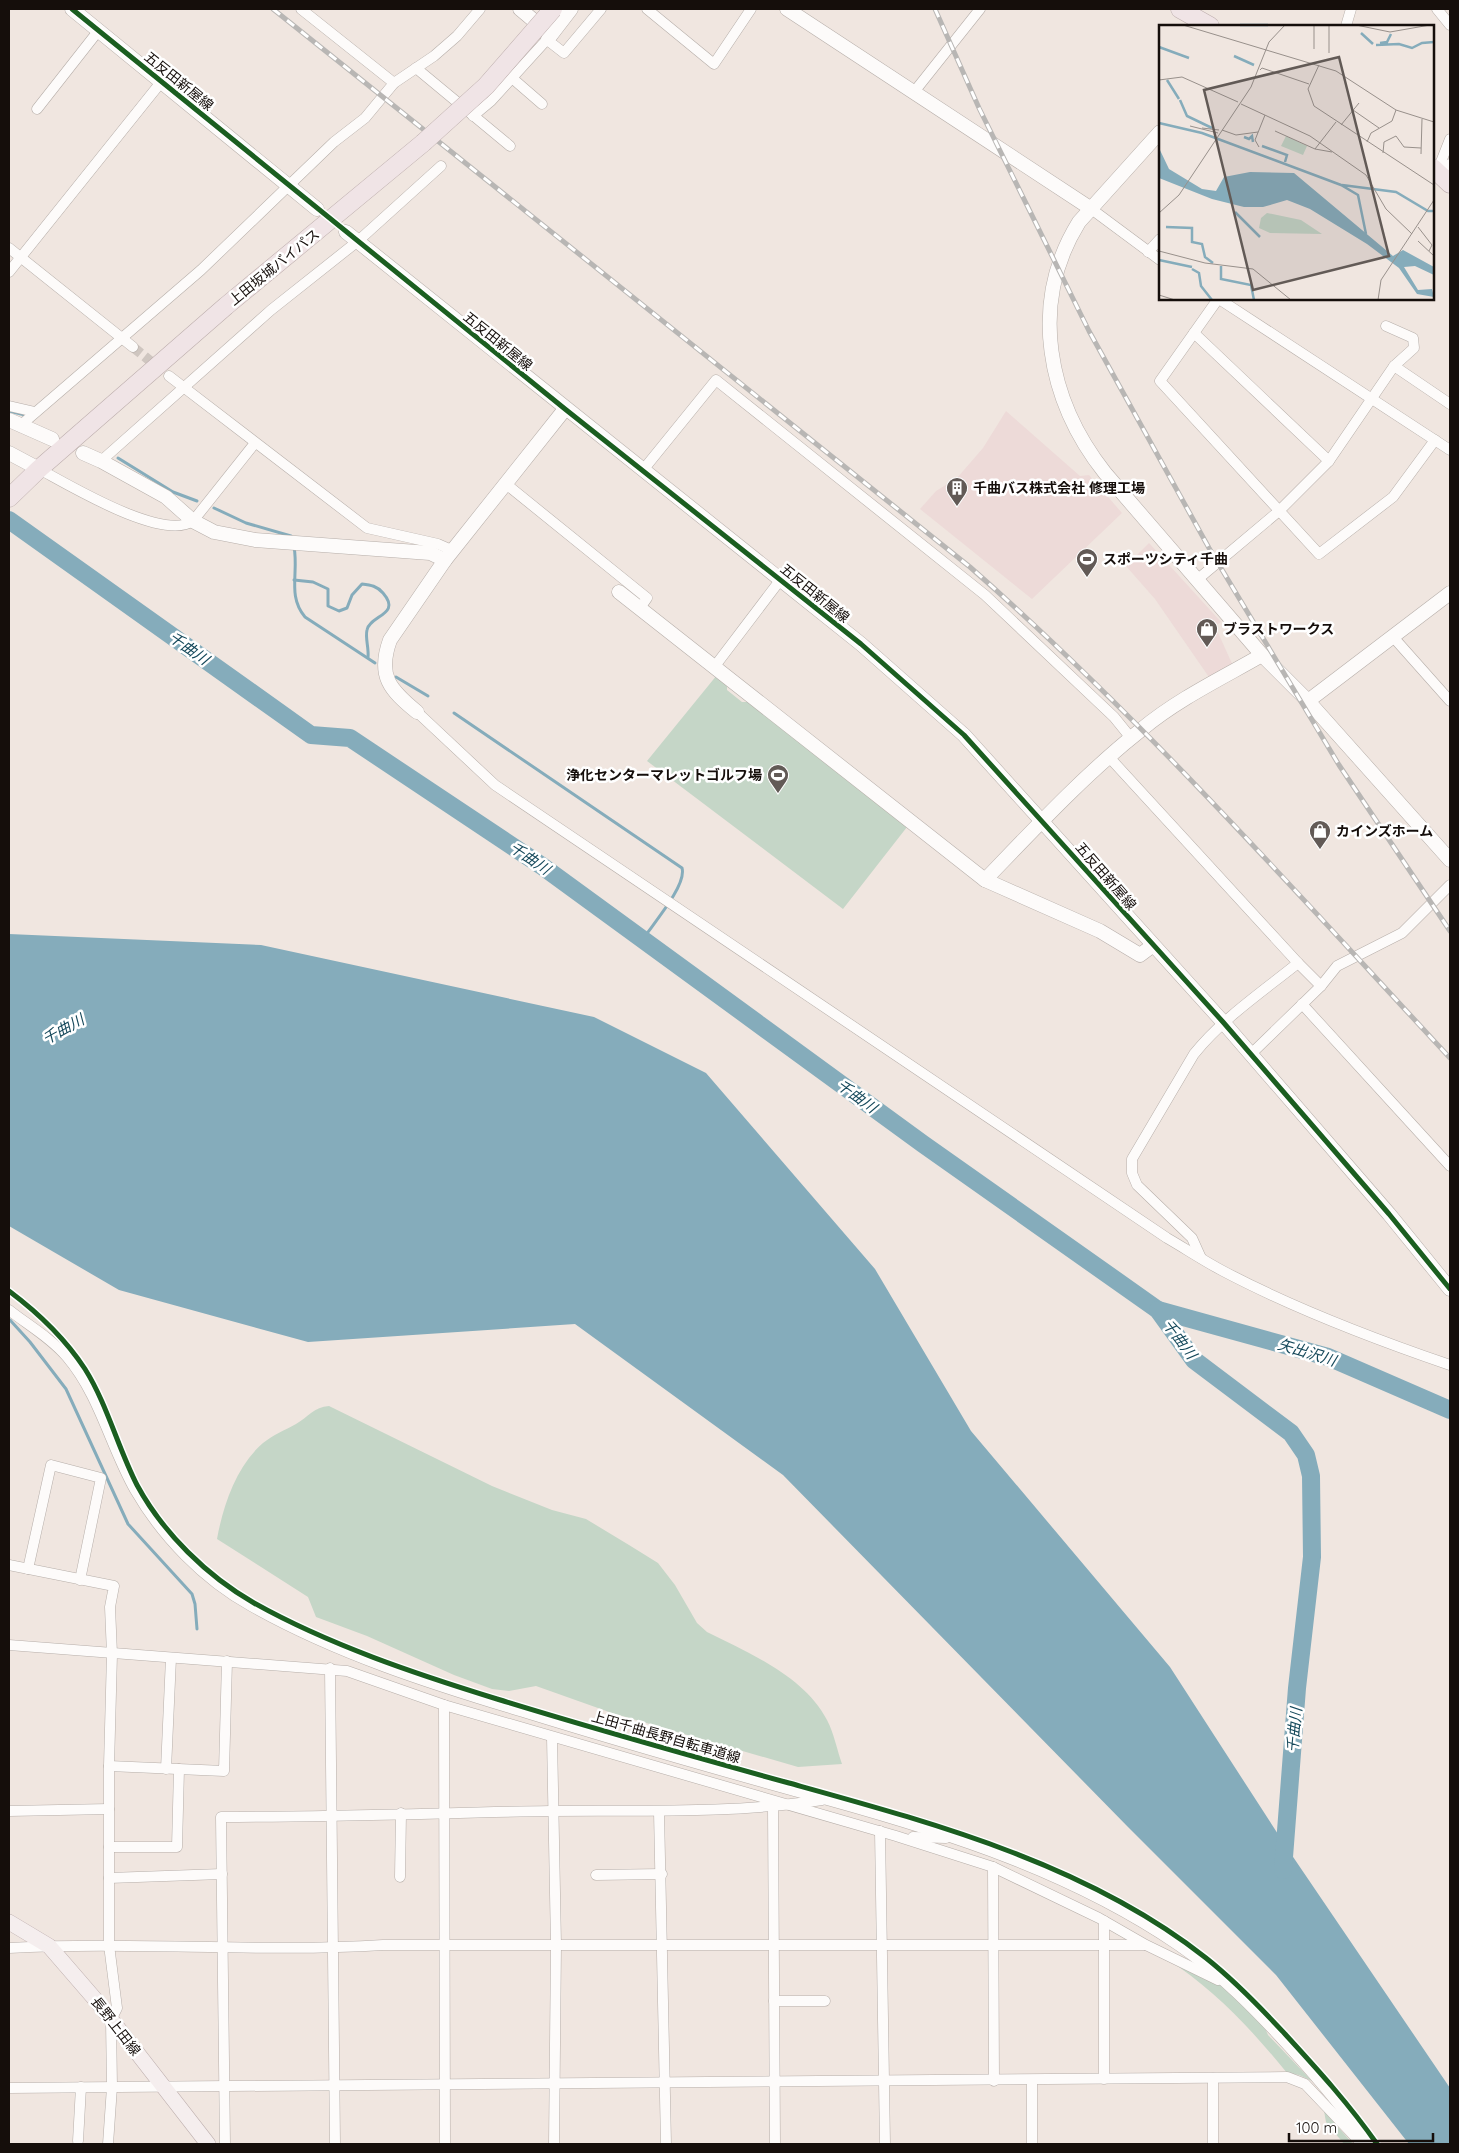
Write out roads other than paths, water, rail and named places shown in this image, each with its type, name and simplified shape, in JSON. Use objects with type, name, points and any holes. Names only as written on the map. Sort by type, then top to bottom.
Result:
[{"type":"highway","name":"上田坂城バイパス","points":[[15,493],[39,469],[226,306],[423,143],[486,86],[553,9]]},
{"type":"highway","points":[[1180,9],[1208,25]]},
{"type":"highway","points":[[1440,168],[1450,184]]},
{"type":"main road","name":"長野上田線","points":[[9,1922],[49,1946],[100,2005],[208,2144]]},
{"type":"street","name":"五反田新屋線","points":[[72,9],[317,209]]},
{"type":"street","points":[[301,9],[394,83]]},
{"type":"street","points":[[15,422],[35,412],[201,270],[334,142],[365,118],[394,83],[457,36],[480,9]]},
{"type":"street","points":[[520,9],[564,53],[601,9]]},
{"type":"street","points":[[473,116],[512,78],[572,9]]},
{"type":"street","points":[[647,9],[714,64],[750,9]]},
{"type":"street","points":[[787,9],[1090,208],[1159,259]]},
{"type":"street","points":[[914,92],[980,9]]},
{"type":"street","points":[[1346,25],[1351,9]]},
{"type":"street","points":[[1437,9],[1450,25]]},
{"type":"street","points":[[37,109],[99,30]]},
{"type":"street","points":[[416,68],[510,146]]},
{"type":"street","points":[[512,78],[542,104]]},
{"type":"street","points":[[9,272],[162,81]]},
{"type":"street","points":[[1159,133],[1090,208],[1068,239],[1055,274],[1051,292],[1050,346],[1058,382],[1072,422],[1092,456],[1262,656],[1308,702],[1450,860]]},
{"type":"street","points":[[1440,168],[1450,139]]},
{"type":"street","points":[[101,461],[271,310],[358,241],[441,166]]},
{"type":"street","name":"五反田新屋線","points":[[346,232],[781,579],[900,676],[950,722],[1043,820],[1152,946],[1223,1022],[1390,1214],[1450,1289]]},
{"type":"street","points":[[1148,252],[1159,240]]},
{"type":"street","points":[[9,248],[134,347]]},
{"type":"street","points":[[1217,300],[1160,381],[1319,554],[1393,497],[1435,440]]},
{"type":"street","points":[[1220,300],[1450,450]]},
{"type":"street","points":[[1198,579],[1278,511],[1329,461],[1394,366],[1414,348],[1413,338],[1386,326]]},
{"type":"street","points":[[1194,333],[1329,461]]},
{"type":"street","points":[[1394,366],[1450,404]]},
{"type":"street","points":[[169,376],[367,528],[438,544],[449,556]]},
{"type":"street","points":[[643,470],[716,380],[985,595],[1114,717],[1131,738]]},
{"type":"street","points":[[9,406],[35,412]]},
{"type":"street","points":[[566,409],[449,556],[395,632],[385,653],[385,672],[390,686],[495,785],[1167,1238],[1223,1270],[1296,1305],[1400,1348],[1450,1365]]},
{"type":"street","points":[[15,422],[52,439]]},
{"type":"street","points":[[9,453],[111,507],[144,520],[181,527],[193,521],[255,443]]},
{"type":"street","points":[[83,453],[166,497],[193,521],[214,532],[255,540],[449,556]]},
{"type":"street","points":[[506,484],[647,598],[640,608]]},
{"type":"street","points":[[715,666],[781,579]]},
{"type":"street","points":[[619,592],[985,880],[1100,931],[1140,955],[1152,946]]},
{"type":"street","points":[[1308,702],[1394,638],[1450,593]]},
{"type":"street","points":[[1394,638],[1450,701]]},
{"type":"street","points":[[985,880],[1043,820],[1131,738],[1179,702],[1262,656]]},
{"type":"street","points":[[1109,757],[1298,964],[1321,986]]},
{"type":"street","points":[[1250,1055],[1342,963],[1402,933],[1450,884]]},
{"type":"street","points":[[1202,1258],[1192,1238],[1137,1184],[1131,1166],[1132,1159],[1194,1054],[1223,1022],[1298,964]]},
{"type":"street","points":[[1302,1004],[1450,1166]]},
{"type":"street","points":[[9,1310],[66,1355],[82,1378],[100,1412],[134,1489],[171,1541],[201,1570],[253,1607],[298,1630],[349,1652],[448,1690],[591,1734],[954,1838],[1030,1866],[1122,1911],[1178,1945],[1223,1981],[1265,2021],[1323,2085],[1368,2144]]},
{"type":"street","points":[[28,1568],[51,1465],[101,1478],[80,1580]]},
{"type":"street","points":[[9,1565],[114,1586],[110,1607],[112,1654],[109,1766],[109,1946],[117,2008],[111,2020],[112,2087],[108,2144]]},
{"type":"street","points":[[9,1645],[112,1654],[330,1668],[347,1671],[444,1705],[880,1831],[993,1867],[1104,1920],[1146,1945],[1205,1975],[1223,1981]]},
{"type":"street","points":[[166,1769],[171,1658]]},
{"type":"street","points":[[109,1766],[224,1771],[227,1662]]},
{"type":"street","points":[[330,1668],[336,2085],[335,2144]]},
{"type":"street","points":[[444,1705],[445,2144]]},
{"type":"street","points":[[552,1737],[556,1945],[554,2144]]},
{"type":"street","points":[[110,1847],[177,1847],[179,1769]]},
{"type":"street","points":[[225,2144],[221,1817],[554,1811],[660,1812],[773,1807],[825,1800]]},
{"type":"street","points":[[773,1807],[775,2144]]},
{"type":"street","points":[[9,1811],[109,1809]]},
{"type":"street","points":[[660,1812],[666,2144]]},
{"type":"street","points":[[400,1877],[401,1814]]},
{"type":"street","points":[[880,1831],[885,2144]]},
{"type":"street","points":[[896,1836],[954,1838]]},
{"type":"street","points":[[993,1867],[994,2081]]},
{"type":"street","points":[[109,1878],[222,1874]]},
{"type":"street","points":[[596,1875],[662,1874]]},
{"type":"street","points":[[1104,1920],[1104,2080]]},
{"type":"street","points":[[9,1948],[49,1946],[333,1948],[445,1945],[1146,1945]]},
{"type":"street","points":[[774,2002],[825,2001]]},
{"type":"street","points":[[9,2088],[775,2083],[1287,2077],[1305,2084],[1362,2144]]},
{"type":"street","points":[[1213,2078],[1213,2144]]},
{"type":"street","points":[[1032,2080],[1032,2144]]},
{"type":"street","points":[[78,2141],[81,2087]]},
{"type":"water","points":[[9,934],[261,945],[594,1017],[706,1073],[875,1269],[971,1431],[1170,1667],[1287,1848],[1450,2088],[1450,2144],[1409,2144],[1276,1975],[783,1475],[575,1324],[308,1342],[119,1290],[9,1226]]},
{"type":"waterway","points":[[9,411],[25,415]]},
{"type":"waterway","points":[[118,458],[173,492],[197,501]]},
{"type":"waterway","points":[[214,508],[246,523],[291,536]]},
{"type":"waterway","name":"千曲川","points":[[9,520],[311,735],[350,738],[542,866],[923,1144],[1158,1310],[1194,1360],[1291,1433],[1306,1455],[1311,1476],[1312,1557],[1297,1688],[1283,1870]]},
{"type":"waterway","points":[[294,547],[296,601],[305,617],[375,663]]},
{"type":"waterway","points":[[294,580],[313,582],[328,589],[328,606],[339,611],[347,608],[352,595],[362,584],[374,586],[383,593],[388,600],[389,606],[383,614],[369,625],[366,636],[368,657]]},
{"type":"waterway","points":[[396,677],[428,696]]},
{"type":"waterway","points":[[454,713],[682,868],[682,875],[674,894],[643,939]]},
{"type":"waterway","name":"矢出沢川","points":[[1158,1310],[1328,1357],[1450,1410]]},
{"type":"waterway","points":[[10,1320],[30,1342],[66,1389],[128,1524],[192,1594],[195,1604],[197,1629]]},
{"type":"tunnel","points":[[133,347],[160,369]]},
{"type":"railway","points":[[273,9],[970,567],[1034,625],[1156,744],[1450,1058]]},
{"type":"railway","points":[[935,9],[979,108],[1089,331],[1209,548],[1339,765],[1450,931]]},
{"type":"place","name":"千曲バス株式会社 修理工場","points":[[957,507]]},
{"type":"place","name":"スポーツシティ千曲","points":[[1087,578]]},
{"type":"place","name":"ブラストワークス","points":[[1207,648]]},
{"type":"place","name":"浄化センターマレットゴルフ場","points":[[778,794]]},
{"type":"place","name":"カインズホーム","points":[[1320,850]]}]
